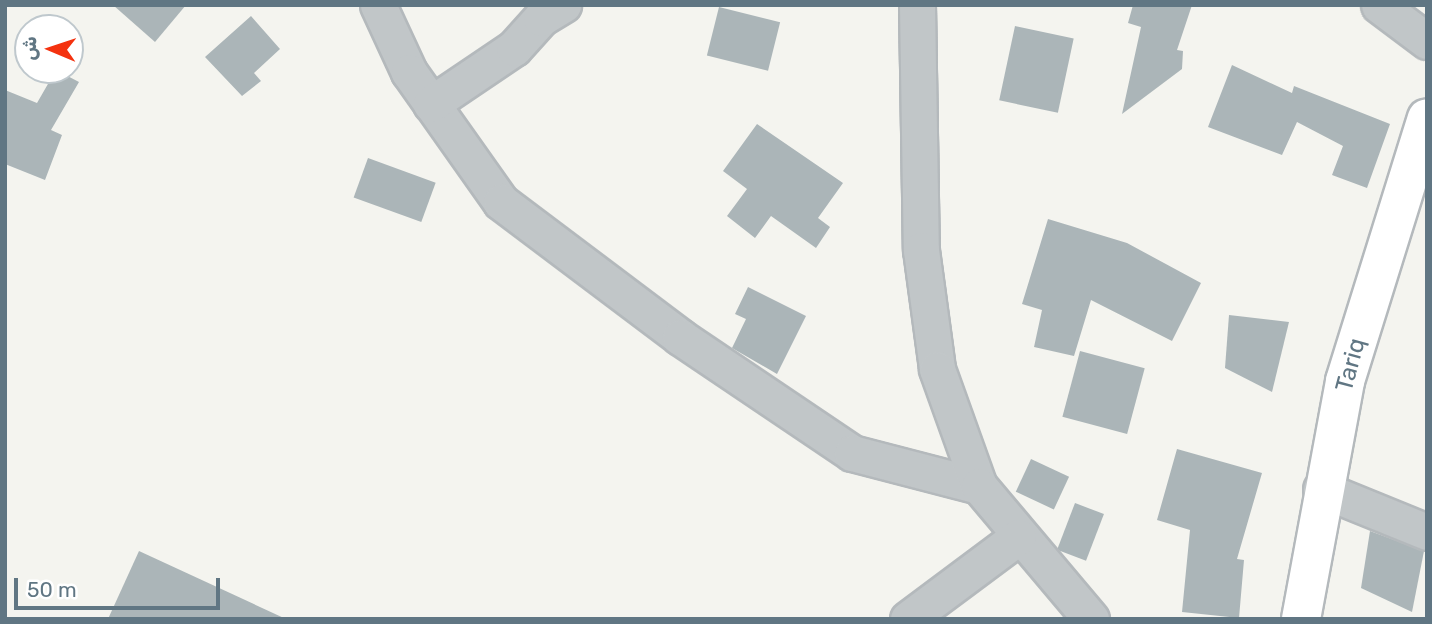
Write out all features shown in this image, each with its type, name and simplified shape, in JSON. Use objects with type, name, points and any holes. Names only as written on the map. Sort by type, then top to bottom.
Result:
[{"type":"main road","name":"Tariq","points":[[1301,619],[1321,489],[1380,252],[1427,118]]},
{"type":"street","points":[[378,5],[431,104],[501,202],[680,337],[852,453],[979,486]]},
{"type":"street","points":[[431,104],[514,48],[541,18],[564,5]]},
{"type":"street","points":[[917,5],[921,250],[937,369],[979,486],[1018,537],[1091,619]]},
{"type":"street","points":[[1379,5],[1427,41]]},
{"type":"street","points":[[1321,489],[1427,532]]},
{"type":"street","points":[[908,619],[1018,537]]},
{"type":"building","points":[[113,5],[186,5],[155,42]]},
{"type":"building","points":[[1133,5],[1192,5],[1177,50],[1183,51],[1182,69],[1122,114],[1141,27],[1128,23]]},
{"type":"building","points":[[719,7],[780,22],[768,71],[707,56]]},
{"type":"building","points":[[251,16],[280,49],[254,73],[261,81],[242,96],[205,57]]},
{"type":"building","points":[[1015,26],[1074,38],[1058,113],[999,100]]},
{"type":"building","points":[[1232,65],[1292,93],[1294,86],[1390,124],[1367,188],[1332,175],[1343,146],[1297,122],[1282,155],[1208,127]]},
{"type":"building","points":[[48,84],[78,84],[51,130],[62,135],[45,180],[5,164],[5,90],[37,103]]},
{"type":"building","points":[[757,124],[843,183],[818,218],[830,227],[816,248],[771,216],[755,238],[727,216],[747,189],[723,171]]},
{"type":"building","points":[[368,158],[436,183],[421,222],[354,197]]},
{"type":"building","points":[[1048,219],[1127,243],[1201,283],[1172,341],[1091,300],[1074,356],[1034,347],[1042,310],[1022,304]]},
{"type":"building","points":[[748,287],[806,316],[777,374],[732,348],[746,319],[735,314]]},
{"type":"building","points":[[1229,315],[1289,322],[1272,392],[1225,368]]},
{"type":"building","points":[[1080,351],[1145,368],[1127,434],[1062,417]]},
{"type":"building","points":[[1177,449],[1262,473],[1237,559],[1244,560],[1239,618],[1182,612],[1190,530],[1157,520]]},
{"type":"building","points":[[1031,459],[1069,477],[1054,509],[1016,492]]},
{"type":"building","points":[[1075,503],[1104,514],[1086,561],[1057,550]]},
{"type":"building","points":[[1370,531],[1424,551],[1412,612],[1361,588]]},
{"type":"building","points":[[139,551],[286,619],[108,619]]}]
